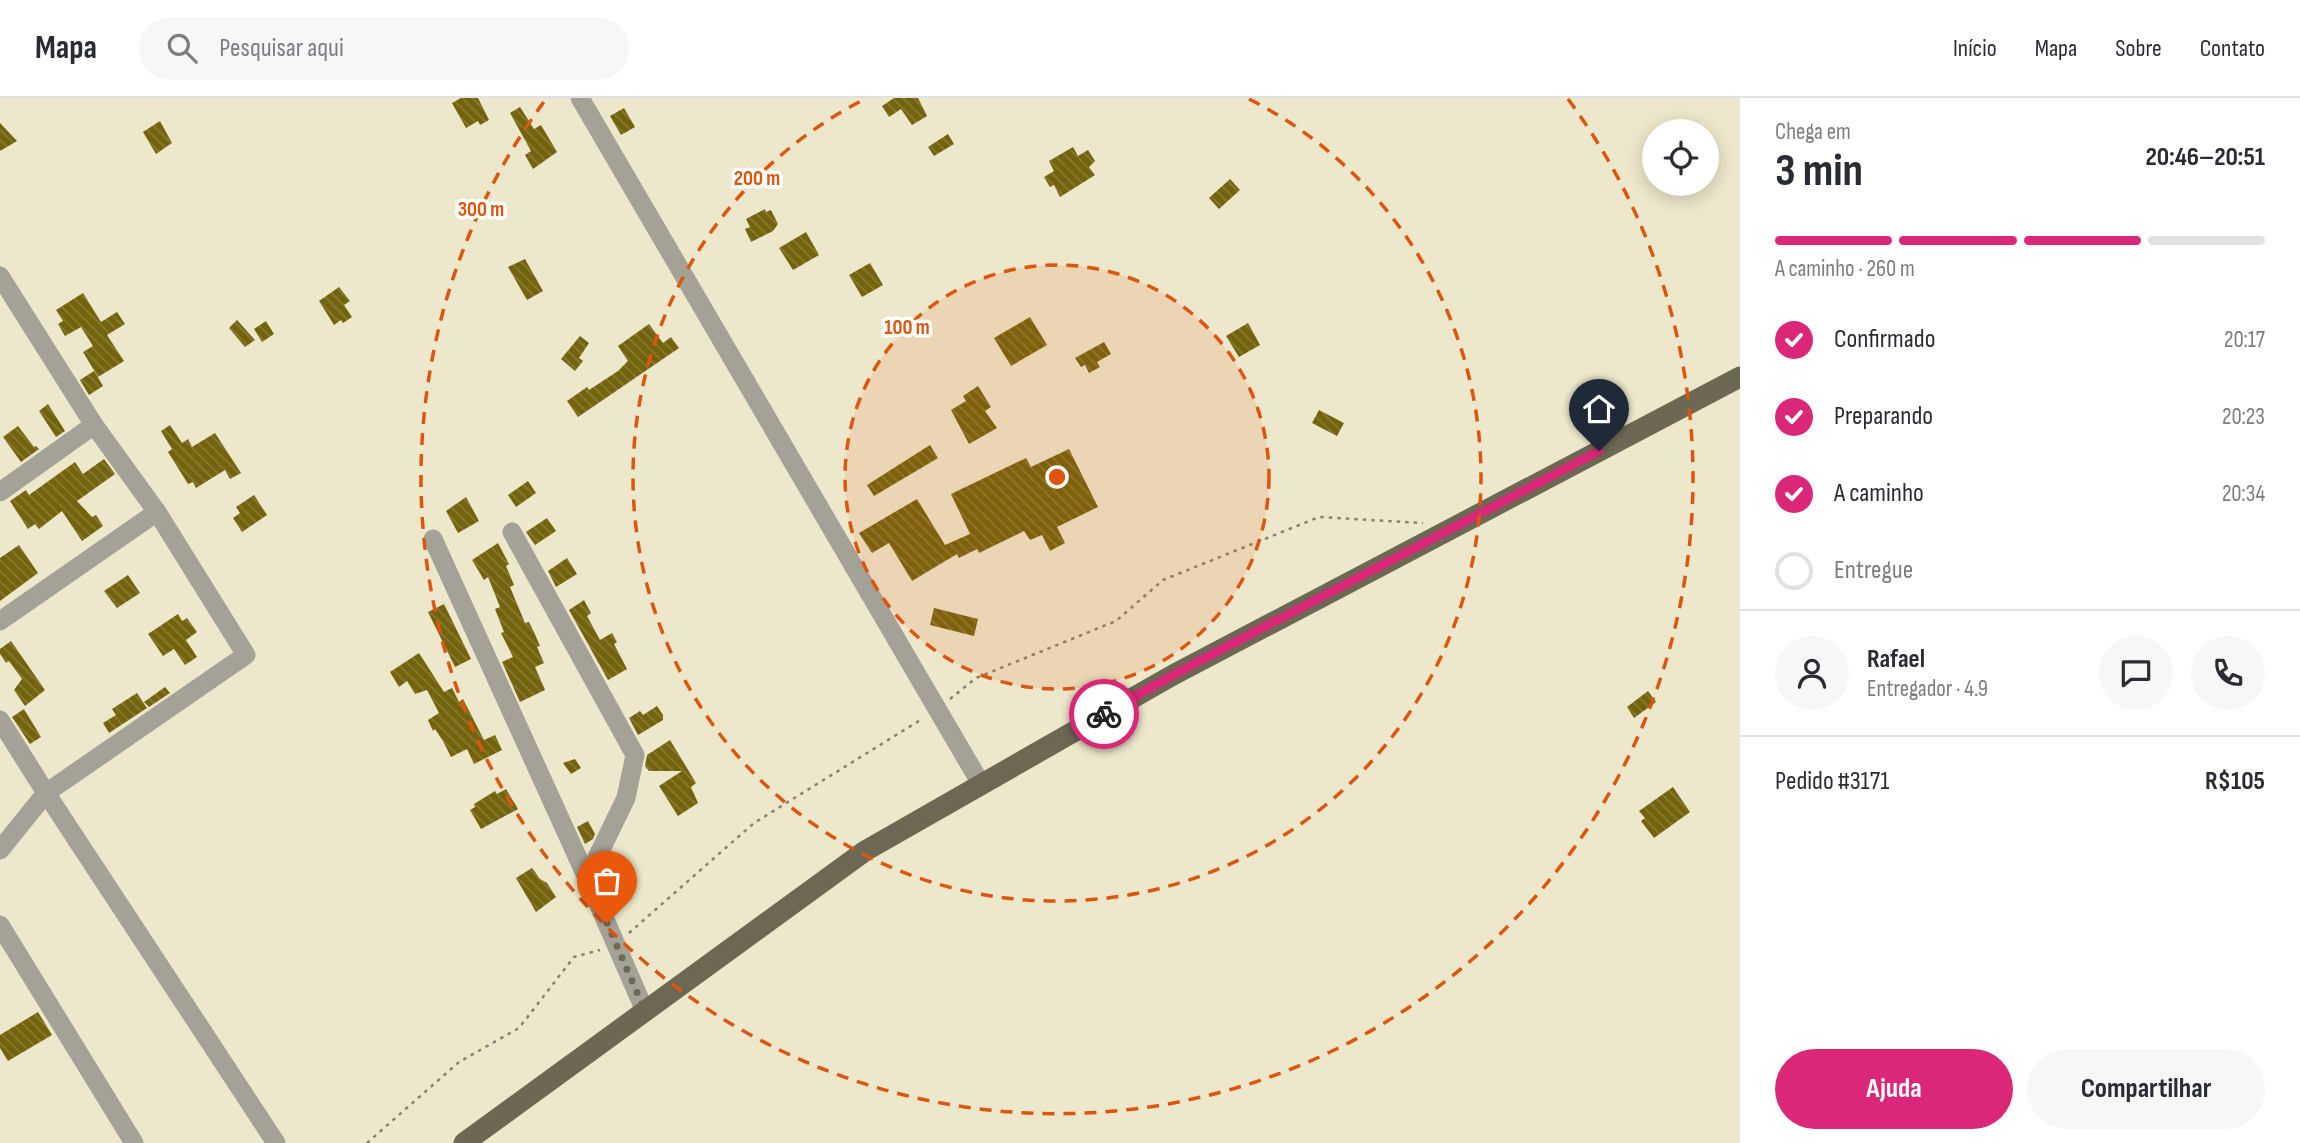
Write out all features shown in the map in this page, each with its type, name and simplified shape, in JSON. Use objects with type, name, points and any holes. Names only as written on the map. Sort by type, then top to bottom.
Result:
[{"type":"main road","points":[[464,1143],[865,850],[1173,675],[1740,377]]},
{"type":"street","points":[[580,98],[981,784]]},
{"type":"street","points":[[0,275],[94,425],[157,512],[246,655],[46,793],[0,850]]},
{"type":"street","points":[[0,492],[94,425]]},
{"type":"street","points":[[0,621],[157,512]]},
{"type":"street","points":[[512,532],[635,755],[626,798],[587,878]]},
{"type":"street","points":[[433,539],[645,1011]]},
{"type":"street","points":[[0,720],[276,1143]]},
{"type":"street","points":[[0,925],[134,1143]]},
{"type":"path","points":[[367,1143],[459,1062],[519,1028],[575,957],[616,945],[754,823],[937,709],[976,678],[1116,621],[1163,580],[1319,517],[1430,523]]},
{"type":"building","points":[[461,98],[478,98],[489,120],[480,125],[478,121],[466,128],[452,103]]},
{"type":"building","points":[[894,98],[918,98],[927,116],[912,125],[901,109],[889,117],[882,106]]},
{"type":"building","points":[[520,107],[534,129],[541,125],[557,152],[533,169],[525,155],[531,151],[510,113]]},
{"type":"building","points":[[624,108],[635,127],[621,135],[610,116]]},
{"type":"building","points":[[160,121],[172,143],[156,154],[143,132]]},
{"type":"building","points":[[0,123],[17,141],[0,151]]},
{"type":"building","points":[[948,134],[954,144],[934,156],[928,147]]},
{"type":"building","points":[[1073,147],[1078,156],[1088,150],[1095,161],[1089,167],[1095,175],[1060,197],[1054,185],[1050,187],[1044,177],[1054,171],[1049,161]]},
{"type":"building","points":[[1230,179],[1240,190],[1219,209],[1209,198]]},
{"type":"building","points":[[765,209],[766,212],[771,210],[778,224],[773,231],[751,242],[745,229],[750,227],[746,219]]},
{"type":"building","points":[[806,232],[819,255],[793,270],[779,248]]},
{"type":"building","points":[[525,259],[543,291],[527,300],[508,267]]},
{"type":"building","points":[[870,263],[883,285],[862,297],[849,275]]},
{"type":"building","points":[[339,287],[350,301],[344,305],[352,317],[334,325],[319,301]]},
{"type":"building","points":[[83,293],[101,322],[117,312],[125,324],[107,335],[124,361],[98,377],[83,352],[93,346],[81,327],[65,336],[58,324],[63,321],[56,310]]},
{"type":"building","points":[[1030,317],[1047,345],[1011,366],[994,338]]},
{"type":"building","points":[[237,320],[255,340],[245,347],[229,328]]},
{"type":"building","points":[[266,321],[274,334],[262,342],[254,329]]},
{"type":"building","points":[[1248,323],[1260,345],[1239,357],[1226,336]]},
{"type":"building","points":[[649,324],[663,343],[671,337],[679,348],[578,417],[567,401],[618,371],[628,361],[618,346]]},
{"type":"building","points":[[580,336],[589,343],[579,358],[583,361],[575,371],[561,359]]},
{"type":"building","points":[[1104,342],[1111,354],[1097,362],[1100,367],[1089,373],[1085,365],[1081,367],[1075,358]]},
{"type":"building","points":[[94,371],[103,386],[89,395],[80,380]]},
{"type":"building","points":[[978,386],[991,407],[985,411],[997,428],[969,444],[951,410],[966,401],[963,396]]},
{"type":"building","points":[[48,404],[65,431],[56,437],[39,411]]},
{"type":"building","points":[[1319,410],[1344,423],[1337,436],[1312,423]]},
{"type":"building","points":[[170,425],[182,443],[188,439],[192,447],[215,433],[241,473],[230,479],[225,470],[196,488],[193,482],[188,484],[168,452],[172,449],[161,431]]},
{"type":"building","points":[[18,426],[34,447],[39,449],[21,462],[3,437]]},
{"type":"building","points":[[930,445],[938,458],[874,496],[867,485]]},
{"type":"building","points":[[1069,449],[1098,507],[1057,527],[1065,543],[1050,551],[1042,535],[1030,540],[1024,531],[979,553],[977,549],[959,558],[957,554],[912,581],[889,543],[872,553],[859,533],[917,499],[945,545],[970,534],[951,494],[1026,458],[1031,467]]},
{"type":"building","points":[[104,459],[115,474],[77,501],[92,517],[96,515],[103,526],[82,541],[62,511],[39,529],[35,524],[28,529],[10,501],[26,490],[29,495],[75,462],[83,474]]},
{"type":"building","points":[[528,481],[536,493],[516,507],[508,495]]},
{"type":"building","points":[[254,495],[267,515],[242,532],[233,518],[240,513],[236,507]]},
{"type":"building","points":[[466,497],[479,521],[458,533],[446,511]]},
{"type":"building","points":[[547,518],[556,531],[535,545],[526,532]]},
{"type":"building","points":[[498,543],[509,564],[506,566],[514,585],[510,587],[525,623],[529,622],[534,632],[544,663],[535,667],[545,690],[520,702],[502,662],[513,657],[501,633],[504,632],[495,609],[500,607],[488,577],[484,580],[472,560]]},
{"type":"building","points":[[19,545],[38,573],[0,601],[0,558]]},
{"type":"building","points":[[567,558],[577,574],[556,587],[548,571]]},
{"type":"building","points":[[128,575],[140,593],[117,608],[104,591]]},
{"type":"building","points":[[584,600],[591,613],[587,616],[600,640],[612,633],[617,642],[614,644],[627,669],[608,680],[569,610]]},
{"type":"building","points":[[444,604],[471,659],[455,667],[428,612]]},
{"type":"building","points":[[934,608],[978,619],[974,636],[930,625]]},
{"type":"building","points":[[178,614],[182,621],[187,618],[197,632],[186,640],[197,657],[185,665],[174,649],[163,656],[148,634]]},
{"type":"building","points":[[11,641],[45,690],[25,706],[14,690],[22,679],[9,661],[6,663],[0,654],[0,649]]},
{"type":"building","points":[[419,653],[444,692],[452,688],[459,702],[463,699],[484,740],[495,735],[502,750],[474,764],[467,749],[451,757],[428,720],[439,713],[427,690],[415,694],[407,681],[399,687],[390,672]]},
{"type":"building","points":[[165,687],[170,693],[149,707],[144,702]]},
{"type":"building","points":[[1648,691],[1656,702],[1634,718],[1627,707]]},
{"type":"building","points":[[137,693],[147,708],[109,733],[103,723],[116,715],[112,709]]},
{"type":"building","points":[[657,706],[663,720],[638,735],[629,718],[640,711],[643,715]]},
{"type":"building","points":[[24,709],[41,737],[30,744],[12,717]]},
{"type":"building","points":[[670,740],[696,783],[691,787],[698,803],[678,816],[659,786],[682,771],[649,771],[645,766],[647,755]]},
{"type":"building","points":[[575,759],[581,768],[571,774],[563,763]]},
{"type":"building","points":[[1673,787],[1690,812],[1654,838],[1641,821],[1645,818],[1639,811]]},
{"type":"building","points":[[506,789],[518,809],[481,829],[470,810],[475,807],[474,804],[495,791],[497,794]]},
{"type":"building","points":[[588,821],[595,834],[593,839],[585,844],[577,827]]},
{"type":"building","points":[[532,868],[556,897],[536,912],[516,878]]},
{"type":"building","points":[[621,868],[630,886],[611,897],[601,879]]},
{"type":"building","points":[[38,1012],[52,1035],[8,1061],[0,1048],[0,1035]]},
{"type":"way so far","points":[[607,923],[645,1011],[865,850],[1104,714]]},
{"type":"route","points":[[1104,714],[1599,451]]}]
